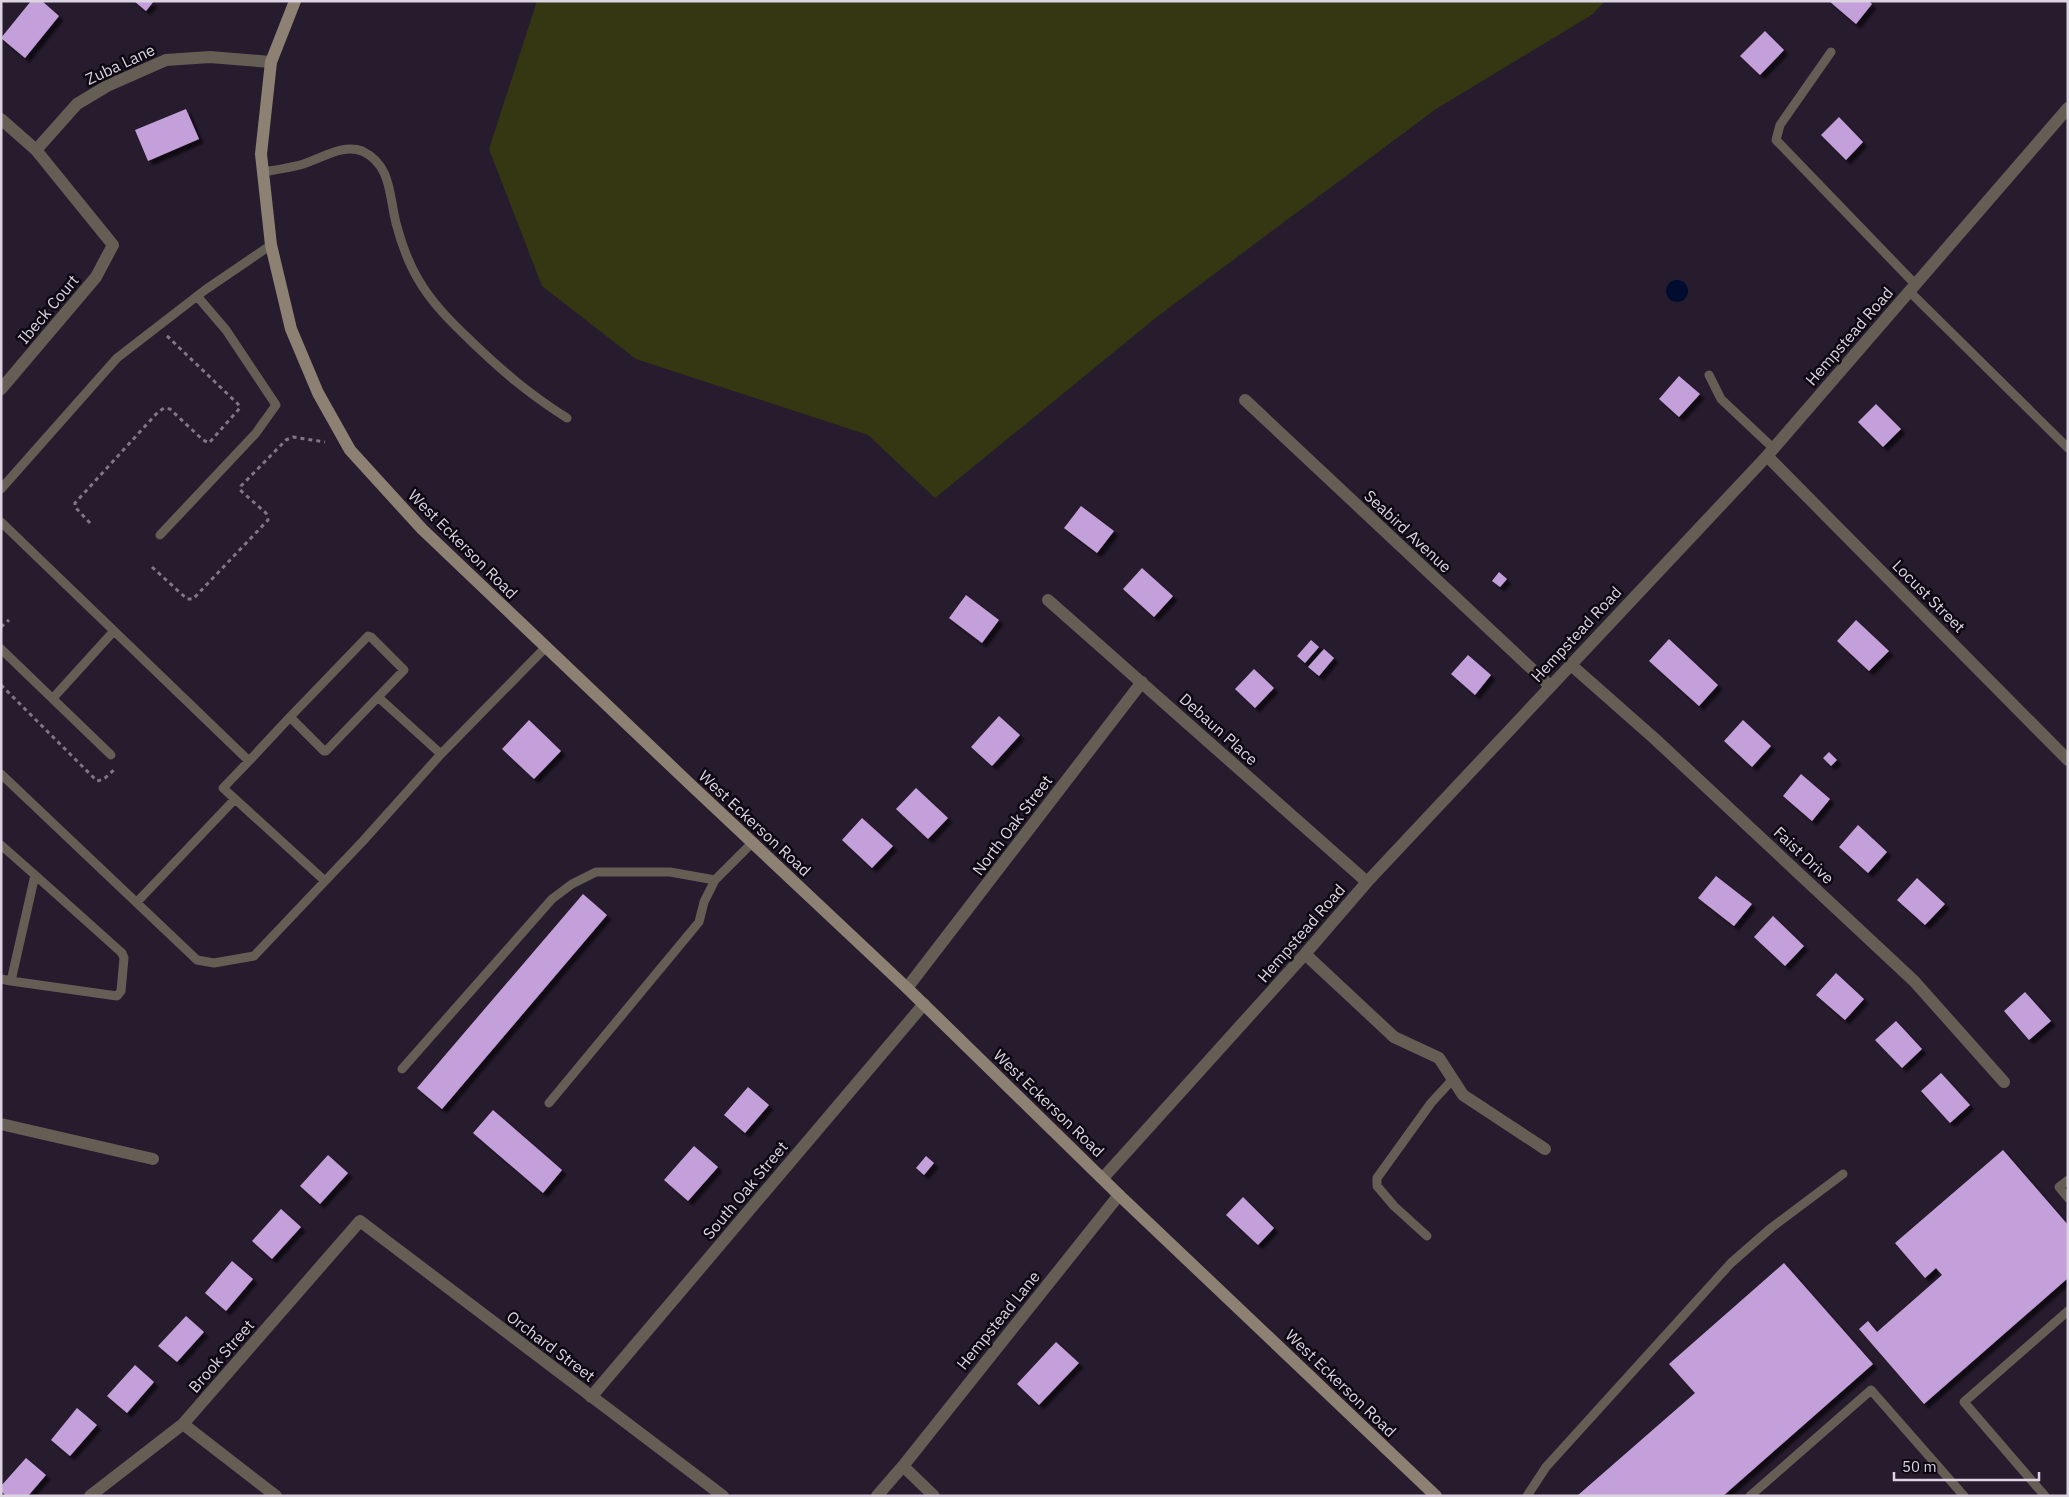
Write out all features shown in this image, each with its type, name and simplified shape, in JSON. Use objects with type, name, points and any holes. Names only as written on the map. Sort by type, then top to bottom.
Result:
[{"type":"street","name":"West Eckerson Road","points":[[295,1],[271,62],[261,154],[271,245],[291,330],[318,393],[350,450],[422,529],[924,1004],[1119,1195],[1436,1496]]},
{"type":"street","name":"Zuba Lane","points":[[36,150],[76,104],[107,86],[166,60],[210,57],[271,62]]},
{"type":"street","name":"Hempstead Road","points":[[1103,1178],[1306,954],[1367,882],[1770,452],[2068,108]]},
{"type":"street","points":[[1,119],[36,150]]},
{"type":"street","name":"Ibeck Court","points":[[1,389],[96,277],[113,245],[36,150]]},
{"type":"street","name":"Seabird Avenue","points":[[1245,400],[1550,686]]},
{"type":"street","name":"Locust Street","points":[[1770,452],[2068,760]]},
{"type":"street","name":"Debaun Place","points":[[1048,600],[1367,882]]},
{"type":"street","name":"Faist Drive","points":[[1570,664],[1655,739],[1914,981],[2004,1082]]},
{"type":"street","name":"North Oak Street","points":[[907,988],[1142,682]]},
{"type":"street","points":[[1306,954],[1394,1037],[1439,1058],[1463,1095],[1545,1149]]},
{"type":"street","name":"South Oak Street","points":[[592,1397],[924,1004]]},
{"type":"street","points":[[1,1124],[153,1159]]},
{"type":"street","name":"Hempstead Lane","points":[[903,1466],[1119,1195]]},
{"type":"street","name":"Orchard Street","points":[[360,1221],[723,1496]]},
{"type":"street","name":"Brook Street","points":[[90,1496],[183,1424],[360,1221]]},
{"type":"street","points":[[183,1424],[276,1496]]},
{"type":"street","points":[[876,1496],[903,1466],[934,1496]]},
{"type":"lane","points":[[1831,52],[1780,125],[1776,140],[1912,288],[2068,448]]},
{"type":"lane","points":[[263,172],[300,165],[349,149],[361,151],[373,159],[383,170],[390,183],[396,222],[408,261],[419,281],[433,300],[450,320],[503,372],[529,393],[568,418]]},
{"type":"lane","points":[[1,490],[117,358],[197,296],[271,245]]},
{"type":"lane","points":[[160,535],[256,432],[276,404],[226,330],[197,296]]},
{"type":"lane","points":[[1709,375],[1720,399],[1770,452]]},
{"type":"lane","points":[[1,522],[249,761]]},
{"type":"lane","points":[[52,698],[113,632]]},
{"type":"lane","points":[[290,717],[326,751],[404,670],[368,636],[290,717],[223,788],[324,882]]},
{"type":"lane","points":[[1,774],[197,960],[214,963],[254,956],[440,754],[546,647]]},
{"type":"lane","points":[[1,649],[111,755]]},
{"type":"lane","points":[[378,698],[440,754]]},
{"type":"lane","points":[[137,902],[235,799]]},
{"type":"lane","points":[[549,1103],[699,922],[704,902],[715,880],[753,842]]},
{"type":"lane","points":[[1,845],[122,953],[124,958],[121,991],[117,996],[1,979]]},
{"type":"lane","points":[[402,1069],[552,899],[572,884],[596,872],[670,872],[715,880]]},
{"type":"lane","points":[[12,981],[35,875]]},
{"type":"lane","points":[[1427,1236],[1394,1206],[1377,1186],[1378,1178],[1431,1103],[1453,1079]]},
{"type":"lane","points":[[1527,1496],[1546,1467],[1731,1263],[1771,1228],[1843,1174]]},
{"type":"lane","points":[[2068,1180],[2059,1187],[2068,1198]]},
{"type":"lane","points":[[2045,1496],[1964,1402],[2068,1311]]},
{"type":"lane","points":[[1750,1496],[1871,1390],[1964,1496]]},
{"type":"path","points":[[90,523],[75,507],[75,503],[158,412],[164,408],[170,409],[202,440],[210,443],[240,408],[157,327]]},
{"type":"path","points":[[152,567],[187,599],[193,600],[268,520],[266,513],[240,490],[240,486],[286,440],[293,437],[325,442]]},
{"type":"path","points":[[1,627],[9,620]]},
{"type":"path","points":[[1,685],[97,781],[104,780],[117,766]]},
{"type":"green space","points":[[537,1],[1605,1],[1593,14],[1436,109],[1158,316],[935,498],[868,435],[636,359],[542,286],[489,149]]},
{"type":"water","points":[[1677,280],[1685,283],[1688,291],[1685,299],[1677,302],[1669,299],[1666,291],[1669,283]]},
{"type":"building","points":[[31,1],[42,1],[59,16],[25,58],[1,38]]},
{"type":"building","points":[[134,1],[154,1],[146,11]]},
{"type":"building","points":[[1829,1],[1869,1],[1872,4],[1856,24]]},
{"type":"building","points":[[1765,31],[1784,50],[1760,75],[1740,56]]},
{"type":"building","points":[[186,109],[199,139],[148,161],[135,130]]},
{"type":"building","points":[[1839,117],[1863,142],[1846,160],[1821,135]]},
{"type":"building","points":[[1679,376],[1700,394],[1679,417],[1659,399]]},
{"type":"building","points":[[1876,404],[1901,429],[1883,447],[1858,422]]},
{"type":"building","points":[[1081,506],[1114,531],[1097,553],[1064,528]]},
{"type":"building","points":[[1142,568],[1173,596],[1154,617],[1123,589]]},
{"type":"building","points":[[1499,572],[1507,579],[1500,587],[1492,581]]},
{"type":"building","points":[[966,595],[999,620],[982,643],[949,618]]},
{"type":"building","points":[[1856,620],[1889,651],[1869,671],[1837,641]]},
{"type":"building","points":[[1669,639],[1718,685],[1699,706],[1649,661]]},
{"type":"building","points":[[1311,640],[1319,647],[1305,663],[1297,656]]},
{"type":"building","points":[[1324,649],[1334,658],[1319,676],[1308,667]]},
{"type":"building","points":[[1468,655],[1491,675],[1475,695],[1451,674]]},
{"type":"building","points":[[1254,669],[1274,688],[1255,708],[1235,689]]},
{"type":"building","points":[[999,716],[1020,735],[992,766],[971,747]]},
{"type":"building","points":[[529,720],[561,751],[534,779],[502,749]]},
{"type":"building","points":[[1743,720],[1771,746],[1752,767],[1724,741]]},
{"type":"building","points":[[1829,752],[1837,760],[1831,766],[1823,758]]},
{"type":"building","points":[[1801,774],[1830,799],[1812,821],[1783,796]]},
{"type":"building","points":[[916,788],[948,818],[928,839],[896,809]]},
{"type":"building","points":[[862,818],[893,846],[872,868],[842,840]]},
{"type":"building","points":[[1858,825],[1887,852],[1868,873],[1839,847]]},
{"type":"building","points":[[1716,876],[1752,904],[1734,926],[1698,898]]},
{"type":"building","points":[[1917,878],[1945,904],[1925,925],[1897,900]]},
{"type":"building","points":[[583,894],[607,915],[442,1109],[417,1088]]},
{"type":"building","points":[[1773,916],[1804,946],[1785,966],[1754,937]]},
{"type":"building","points":[[1836,973],[1864,999],[1845,1020],[1816,995]]},
{"type":"building","points":[[2025,992],[2051,1021],[2029,1040],[2004,1011]]},
{"type":"building","points":[[1896,1021],[1922,1049],[1902,1068],[1875,1040]]},
{"type":"building","points":[[1941,1073],[1970,1105],[1950,1123],[1921,1091]]},
{"type":"building","points":[[748,1087],[769,1105],[745,1133],[724,1115]]},
{"type":"building","points":[[493,1110],[562,1170],[543,1193],[473,1133]]},
{"type":"building","points":[[694,1146],[718,1167],[688,1201],[664,1180]]},
{"type":"building","points":[[2003,1150],[2068,1225],[2068,1278],[1924,1404],[1859,1329],[1868,1321],[1877,1332],[1942,1275],[1936,1268],[1925,1278],[1895,1243]]},
{"type":"building","points":[[328,1155],[348,1173],[320,1204],[300,1186]]},
{"type":"building","points":[[926,1156],[934,1163],[924,1175],[916,1168]]},
{"type":"building","points":[[1243,1197],[1274,1228],[1258,1245],[1226,1215]]},
{"type":"building","points":[[281,1209],[301,1227],[272,1259],[252,1241]]},
{"type":"building","points":[[232,1261],[253,1279],[226,1311],[205,1293]]},
{"type":"building","points":[[1784,1263],[1873,1364],[1723,1496],[1577,1496],[1695,1393],[1669,1364]]},
{"type":"building","points":[[186,1316],[204,1332],[177,1362],[158,1346]]},
{"type":"building","points":[[1056,1342],[1079,1363],[1039,1405],[1017,1384]]},
{"type":"building","points":[[135,1365],[154,1382],[127,1413],[107,1396]]},
{"type":"building","points":[[77,1408],[97,1425],[70,1456],[51,1440]]},
{"type":"building","points":[[26,1458],[46,1475],[28,1496],[6,1496],[1,1491],[1,1486]]}]
